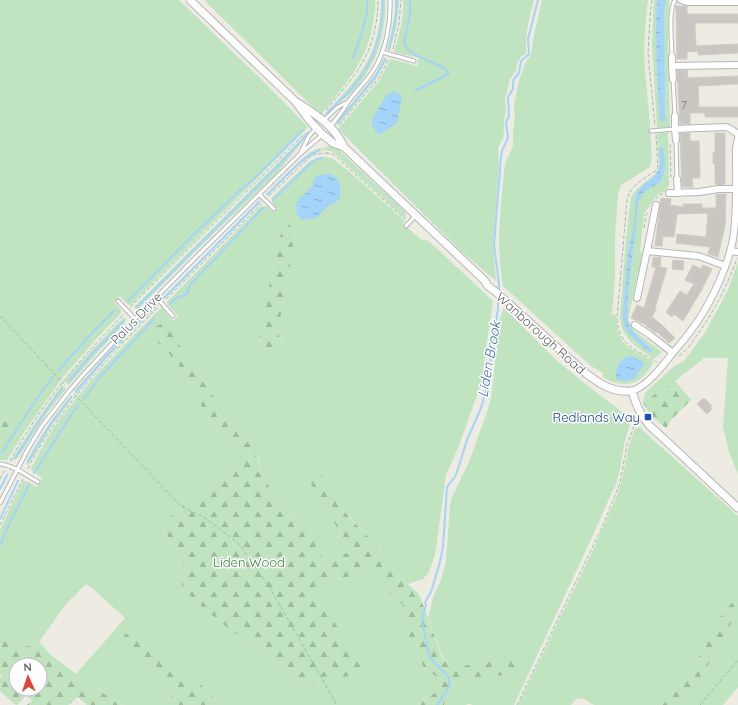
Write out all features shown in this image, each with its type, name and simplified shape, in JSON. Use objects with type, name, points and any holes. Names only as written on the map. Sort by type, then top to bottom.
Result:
[{"type":"street","name":"Wanborough Road","points":[[190,0],[295,101],[323,117],[339,136],[344,147],[492,289],[506,300],[563,354],[592,378],[609,389],[626,392],[632,391]]},
{"type":"street","points":[[681,0],[689,2],[738,2]]},
{"type":"street","points":[[672,57],[673,79]]},
{"type":"street","points":[[672,66],[738,65]]},
{"type":"street","name":"Wanborough Road","points":[[295,101],[312,128],[333,143],[344,147]]},
{"type":"street","points":[[673,141],[676,129],[675,116]]},
{"type":"street","name":"Palus Drive","points":[[312,128],[323,117]]},
{"type":"street","name":"Palus Drive","points":[[322,134],[330,127]]},
{"type":"street","points":[[676,129],[726,127],[738,134]]},
{"type":"street","points":[[738,138],[736,148],[737,174],[734,234],[725,266],[707,306],[696,324],[644,385],[632,391],[640,414],[646,421],[738,508]]},
{"type":"street","points":[[674,179],[678,193]]},
{"type":"street","points":[[669,193],[736,189]]},
{"type":"street","points":[[637,298],[656,205]]},
{"type":"street","points":[[647,251],[698,256],[707,258],[725,266]]},
{"type":"street","points":[[730,251],[738,252]]},
{"type":"street","points":[[636,325],[673,352]]},
{"type":"lane","name":"Palus Drive","points":[[330,127],[343,112],[348,102],[373,70],[382,52],[388,23],[390,0]]},
{"type":"lane","points":[[672,57],[672,5],[675,0]]},
{"type":"lane","points":[[382,52],[414,61]]},
{"type":"lane","points":[[673,79],[675,116]]},
{"type":"lane","name":"Palus Drive","points":[[323,117],[348,102]]},
{"type":"lane","name":"Palus Drive","points":[[300,154],[312,128]]},
{"type":"lane","points":[[650,131],[676,129]]},
{"type":"lane","name":"Palus Drive","points":[[0,503],[28,449],[42,426],[99,356],[156,297],[322,134]]},
{"type":"lane","points":[[673,141],[677,158],[674,179]]},
{"type":"lane","points":[[260,194],[274,209]]},
{"type":"lane","points":[[406,226],[416,215]]},
{"type":"lane","points":[[156,297],[173,316]]},
{"type":"lane","points":[[118,300],[135,319]]},
{"type":"lane","points":[[0,464],[7,465],[38,482]]},
{"type":"path","points":[[323,117],[356,74],[367,54],[375,33],[378,0]]},
{"type":"path","points":[[652,0],[648,54],[658,167],[657,170],[634,186],[628,196],[617,319],[620,333],[624,342],[662,365]]},
{"type":"path","points":[[0,479],[28,430],[43,408],[62,382],[86,354],[127,311],[312,128]]},
{"type":"path","points":[[673,141],[674,179]]},
{"type":"path","points":[[322,148],[327,153]]},
{"type":"path","points":[[0,525],[32,459],[76,396],[110,357],[265,200],[310,157],[315,154],[333,154],[409,223]]},
{"type":"path","points":[[0,316],[181,506],[205,518],[240,546],[270,588],[337,705]]},
{"type":"path","points":[[517,705],[604,525],[620,483],[634,425]]},
{"type":"path","points":[[700,705],[738,660]]},
{"type":"green space","points":[[0,0],[179,0],[261,79],[308,127],[131,305],[128,305],[120,296],[114,302],[121,310],[121,313],[63,377],[26,429],[7,460],[0,460],[0,444],[13,421],[4,418],[0,423]]},
{"type":"green space","points":[[204,0],[375,0],[375,6],[372,31],[368,45],[348,81],[321,115]]},
{"type":"green space","points":[[381,0],[385,0],[382,37],[369,70],[354,90],[326,115],[325,114],[360,74],[370,56],[376,41]]},
{"type":"green space","points":[[395,0],[399,0],[397,20],[395,33],[389,51],[387,50],[392,32]]},
{"type":"green space","points":[[403,0],[534,0],[530,13],[526,39],[526,53],[520,58],[516,71],[510,79],[505,99],[506,110],[503,138],[498,148],[499,164],[493,244],[496,281],[461,251],[338,129],[379,81],[391,59],[417,66],[419,58],[394,52],[402,20]]},
{"type":"green space","points":[[542,0],[648,0],[644,54],[652,155],[650,167],[621,185],[618,194],[615,236],[615,279],[612,314],[616,315],[619,333],[626,344],[637,353],[653,361],[647,372],[640,379],[629,384],[620,384],[603,377],[603,373],[591,366],[503,286],[499,235],[505,164],[513,146],[515,117],[514,105],[519,80],[531,54]]},
{"type":"green space","points":[[654,0],[669,0],[668,45],[670,127],[657,128],[652,44]]},
{"type":"green space","points":[[384,57],[387,59],[376,79],[338,125],[336,123],[374,77]]},
{"type":"green space","points":[[308,132],[309,133],[277,173],[137,310],[134,307]]},
{"type":"green space","points":[[668,132],[669,185],[666,191],[657,195],[644,214],[640,251],[642,252],[640,272],[638,272],[628,320],[636,332],[662,352],[654,359],[631,342],[627,337],[623,331],[620,316],[631,197],[636,190],[655,174],[658,169],[657,133]]},
{"type":"green space","points":[[331,146],[338,149],[397,204],[405,212],[406,219],[334,153],[327,151],[324,147]]},
{"type":"green space","points":[[320,148],[322,151],[314,153],[304,160],[267,196],[266,194],[303,158],[309,153]]},
{"type":"green space","points":[[323,157],[332,158],[351,173],[405,221],[403,224],[422,240],[427,240],[439,250],[493,301],[481,384],[458,448],[446,475],[435,555],[429,572],[423,579],[408,584],[400,577],[374,543],[342,508],[322,476],[335,524],[351,551],[322,565],[322,554],[299,521],[273,495],[261,469],[257,454],[241,467],[223,477],[175,513],[162,528],[185,569],[185,576],[181,582],[183,587],[194,600],[272,660],[286,673],[298,690],[325,676],[313,587],[370,570],[395,598],[403,604],[406,614],[410,644],[425,669],[443,681],[437,692],[423,699],[419,705],[220,705],[203,687],[160,672],[178,690],[164,705],[122,705],[96,689],[83,687],[76,674],[125,618],[86,584],[66,604],[39,642],[16,649],[0,629],[0,530],[23,481],[37,487],[42,478],[31,470],[32,466],[47,438],[78,396],[104,366],[161,308],[173,321],[178,316],[167,302],[261,206],[267,206],[273,212],[277,209],[272,202],[272,197],[310,161]],"holes":[[[284,221],[296,231],[278,330],[279,337],[285,342],[257,347]],[[156,327],[201,377],[224,411],[248,435],[231,449],[202,407],[187,378],[166,349],[155,340]]]},
{"type":"green space","points":[[260,200],[261,202],[164,299],[163,298]]},
{"type":"green space","points":[[284,220],[296,231],[278,330],[279,337],[285,343],[262,357],[257,347]]},
{"type":"green space","points":[[738,262],[738,474],[729,452],[723,427],[728,358],[704,358],[675,381],[643,402],[646,392],[673,367],[684,361],[704,334],[728,290]]},
{"type":"green space","points":[[157,304],[158,305],[105,360],[76,393],[74,391],[94,368]]},
{"type":"green space","points":[[504,308],[555,359],[631,419],[615,487],[514,705],[472,705],[469,703],[466,705],[444,705],[453,684],[458,680],[488,676],[514,675],[499,659],[453,668],[443,658],[428,618],[434,595],[441,580],[446,561],[452,497],[469,462],[491,399],[500,318]]},
{"type":"green space","points":[[124,317],[126,320],[124,324],[69,385],[64,381],[93,349]]},
{"type":"green space","points":[[164,322],[224,411],[248,435],[231,449],[202,407],[187,378],[166,349],[151,335],[156,327]]},
{"type":"green space","points":[[675,381],[691,400],[672,419],[666,428],[656,420],[643,402]]},
{"type":"green space","points":[[62,385],[66,389],[47,413],[18,458],[11,461],[35,423]]},
{"type":"green space","points":[[71,395],[73,397],[52,425],[27,466],[27,460],[38,441]]},
{"type":"green space","points":[[4,418],[14,421],[0,444],[0,423]]},
{"type":"green space","points":[[639,427],[738,516],[738,595],[717,621],[704,649],[673,696],[663,705],[594,705],[583,698],[576,699],[571,705],[518,705],[595,546],[618,493],[634,430]]},
{"type":"green space","name":"Liden Wood","points":[[251,439],[261,469],[273,495],[310,533],[319,545],[322,554],[322,565],[351,551],[307,477],[322,476],[350,518],[374,543],[400,577],[419,594],[442,658],[453,668],[499,659],[518,662],[521,672],[514,675],[488,676],[458,680],[453,684],[444,705],[419,705],[423,699],[437,692],[443,681],[425,669],[410,644],[406,614],[402,604],[370,570],[314,587],[362,669],[337,681],[325,676],[298,690],[286,673],[272,660],[248,641],[228,628],[194,600],[183,587],[181,582],[185,576],[185,569],[162,528],[170,517],[181,508],[222,478],[241,467],[237,450]]},
{"type":"green space","points":[[738,595],[738,613],[733,619],[720,646],[699,679],[682,697],[678,705],[663,705],[673,696],[704,649],[717,621]]},
{"type":"green space","points":[[738,613],[738,687],[723,705],[678,705],[682,697],[699,679],[720,646],[733,619]]},
{"type":"green space","points":[[0,629],[16,649],[39,642],[51,655],[76,674],[83,687],[96,689],[122,705],[87,705],[78,697],[68,705],[27,705],[32,700],[28,697],[48,697],[48,657],[8,657],[8,697],[24,697],[17,705],[0,691],[0,679],[2,676],[0,675]]},
{"type":"green space","points":[[125,633],[174,665],[203,687],[220,705],[164,705],[178,690],[160,672],[126,644],[124,638]]},
{"type":"water","points":[[657,0],[666,0],[664,11],[665,120],[663,122],[660,120],[657,75]]},
{"type":"water","points":[[395,91],[402,96],[397,123],[379,135],[372,126],[372,119],[386,96]]},
{"type":"water","points":[[662,147],[665,161],[662,179],[656,185],[645,191],[638,203],[628,296],[628,323],[632,331],[648,345],[653,352],[649,352],[630,335],[625,328],[623,313],[629,246],[634,226],[636,195],[641,187],[655,176],[660,163],[659,149]]},
{"type":"water","points":[[327,174],[338,179],[340,186],[340,198],[335,203],[329,205],[316,218],[302,220],[297,214],[296,203],[311,188],[315,178],[320,175]]},
{"type":"water","points":[[628,356],[635,357],[644,363],[644,366],[638,372],[636,378],[625,381],[616,379],[618,365]]},
{"type":"building","points":[[676,6],[687,6],[687,14],[738,14],[738,23],[695,23],[696,46],[738,44],[738,53],[698,55],[698,51],[687,52],[687,59],[677,59]]},
{"type":"building","points":[[677,70],[687,70],[688,78],[738,76],[738,84],[698,86],[699,107],[738,107],[738,117],[705,117],[705,113],[690,113],[690,124],[680,124]]},
{"type":"building","points":[[680,133],[690,133],[690,141],[699,141],[700,178],[692,178],[693,187],[682,187]]},
{"type":"building","points":[[715,133],[725,133],[725,184],[716,185],[715,164],[713,164],[713,152],[715,152]]},
{"type":"building","points":[[716,194],[726,194],[725,226],[718,257],[708,254],[710,247],[676,243],[677,234],[706,237],[708,213],[677,214],[674,237],[663,236],[662,246],[655,246],[661,198],[671,199],[670,205],[683,207],[683,204],[702,204],[702,208],[716,208]]},
{"type":"building","points":[[653,257],[661,257],[660,267],[667,268],[655,308],[656,309],[652,317],[675,338],[669,343],[657,332],[656,333],[646,326],[647,325],[631,318],[637,305],[644,308],[656,267],[652,267]]},
{"type":"building","points":[[673,260],[684,261],[683,270],[672,269]]},
{"type":"building","points":[[693,265],[701,269],[703,265],[712,269],[683,321],[674,314],[672,317],[666,312],[680,291],[687,295],[694,284],[685,280]]},
{"type":"building","points":[[704,398],[712,406],[710,408],[712,409],[707,414],[697,404]]},
{"type":"waterway","points":[[353,59],[367,13],[367,0]]},
{"type":"waterway","points":[[327,113],[353,87],[361,77],[372,57],[379,36],[383,0]]},
{"type":"waterway","points":[[389,49],[396,19],[397,0]]},
{"type":"waterway","points":[[410,0],[410,13],[404,44],[411,52],[442,67],[449,74],[415,91]]},
{"type":"waterway","name":"Liden Brook","points":[[499,291],[494,245],[501,157],[508,138],[506,122],[509,116],[508,97],[513,89],[514,79],[519,73],[521,61],[529,54],[528,39],[538,0]]},
{"type":"waterway","points":[[338,122],[375,77],[385,60]]},
{"type":"waterway","points":[[128,301],[195,233],[239,191],[254,179],[303,130]]},
{"type":"waterway","points":[[137,307],[281,163],[308,133]]},
{"type":"waterway","points":[[268,194],[305,158],[319,150]]},
{"type":"waterway","points":[[273,200],[310,164],[317,159],[322,158]]},
{"type":"waterway","points":[[164,298],[259,202]]},
{"type":"waterway","points":[[170,304],[176,298],[188,293],[188,289],[191,284],[263,208]]},
{"type":"waterway","name":"Liden Brook","points":[[437,705],[449,687],[449,678],[432,660],[429,654],[422,623],[423,615],[426,605],[425,602],[431,592],[440,562],[443,546],[447,487],[456,475],[467,440],[481,408],[486,390],[498,309],[498,297]]},
{"type":"waterway","points":[[76,392],[108,354],[156,305]]},
{"type":"waterway","points":[[58,371],[115,310]]},
{"type":"waterway","points":[[84,399],[99,378],[154,319]]},
{"type":"waterway","points":[[69,381],[91,355],[123,322]]},
{"type":"waterway","points":[[2,453],[20,424],[53,377]]},
{"type":"waterway","points":[[15,458],[62,388]]},
{"type":"waterway","points":[[28,462],[50,425],[71,397]]},
{"type":"waterway","points":[[34,473],[79,404]]},
{"type":"waterway","points":[[0,489],[7,475]]},
{"type":"waterway","points":[[0,519],[18,481]]},
{"type":"waterway","points":[[0,545],[29,485]]},
{"type":"place","name":"Redlands Way","points":[[648,417]]}]
